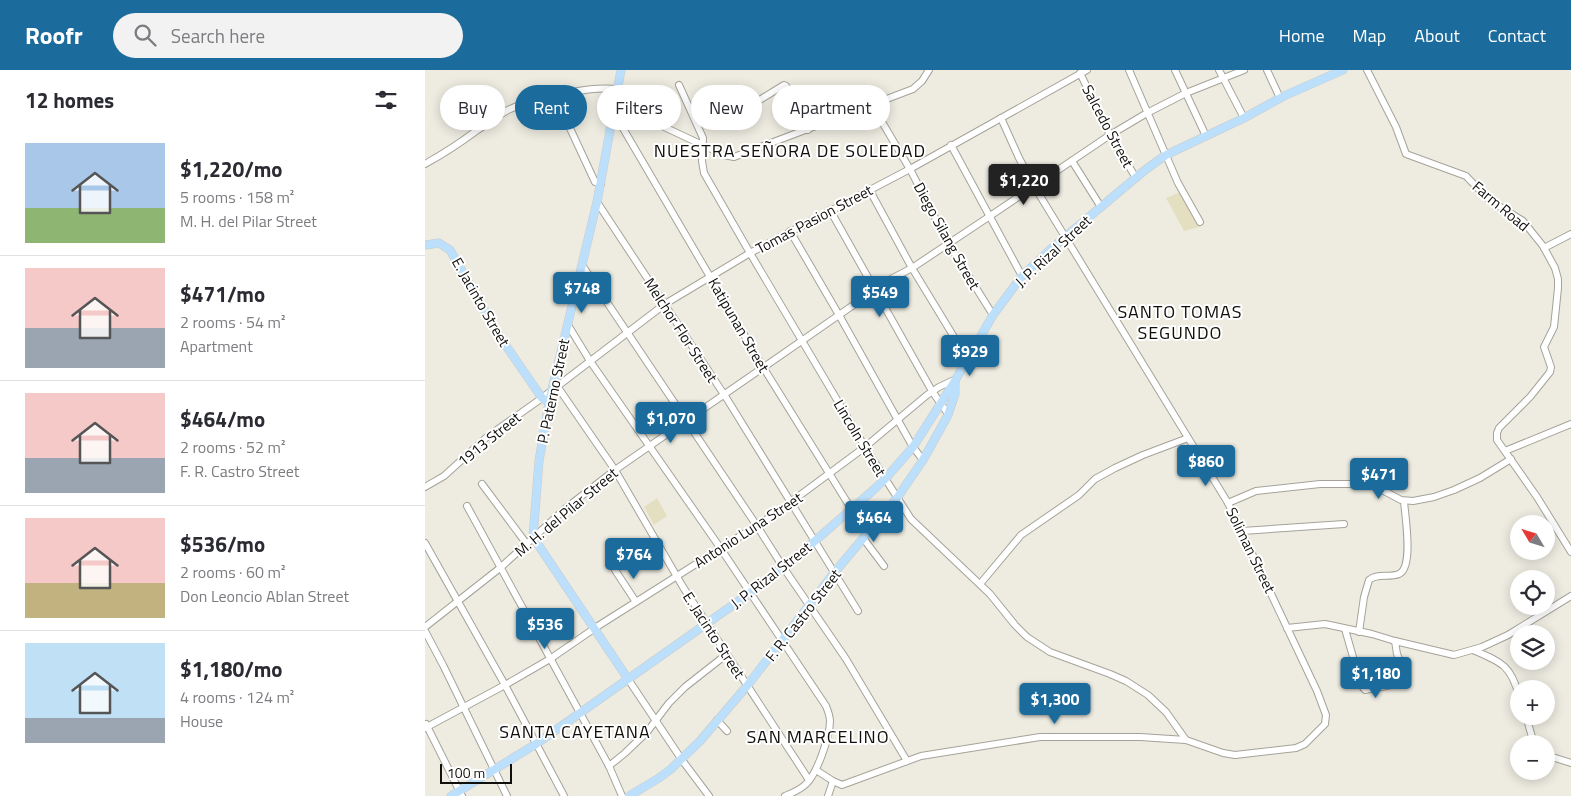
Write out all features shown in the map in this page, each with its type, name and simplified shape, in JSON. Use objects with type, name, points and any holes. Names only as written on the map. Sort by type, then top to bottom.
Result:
[{"type":"main road","name":"P. Paterno Street","points":[[619,85],[621,70]]},
{"type":"main road","name":"J. P. Rizal Street","points":[[451,796],[461,794],[536,744],[750,593],[852,510],[885,479],[913,447],[968,360],[993,315],[1022,276],[1135,178],[1166,155],[1244,118],[1280,98],[1343,70]]},
{"type":"main road","name":"P. Paterno Street","points":[[533,537],[545,400],[555,388],[601,184],[611,130]]},
{"type":"main road","name":"E. Jacinto Street","points":[[425,245],[439,242],[450,250],[500,337],[545,400]]},
{"type":"main road","name":"F. R. Castro Street","points":[[629,796],[659,778],[682,760],[747,686],[783,642],[834,573],[897,498],[923,460],[948,414],[955,394],[956,379]]},
{"type":"main road","points":[[533,537],[628,678]]},
{"type":"street","points":[[890,98],[913,89],[922,81],[929,70]]},
{"type":"street","name":"Tomas Pasion Street","points":[[555,388],[665,304],[750,254],[909,169],[1087,70]]},
{"type":"street","points":[[1129,70],[1178,183],[1200,222]]},
{"type":"street","points":[[1175,70],[1205,136]]},
{"type":"street","points":[[1219,70],[1244,118]]},
{"type":"street","name":"M. H. del Pilar Street","points":[[425,627],[500,568],[533,537],[615,470],[802,340],[1110,135],[1186,93],[1244,70]]},
{"type":"street","points":[[1267,70],[1280,98]]},
{"type":"street","name":"Farm Road","points":[[1367,70],[1396,127],[1406,154],[1465,176],[1489,200],[1523,221],[1544,248],[1558,279],[1553,327],[1544,347],[1551,369],[1530,398],[1499,428],[1497,440],[1571,552]]},
{"type":"street","name":"Salcedo Street","points":[[1080,74],[1110,135],[1135,178]]},
{"type":"street","name":"Lincoln Street","points":[[681,89],[703,138],[703,170],[750,254],[865,447],[911,518],[990,594],[1015,625],[1032,640],[1050,652],[1126,681],[1148,695],[1166,712],[1186,740]]},
{"type":"street","points":[[425,164],[507,111],[515,108]]},
{"type":"street","name":"Soliman Street","points":[[1001,118],[1034,186],[1229,503],[1317,690],[1326,715],[1323,728],[1305,744],[1297,748],[1235,755],[1223,753],[1186,740]]},
{"type":"street","points":[[571,130],[595,182],[601,184]]},
{"type":"street","name":"Katipunan Street","points":[[624,130],[763,367],[852,510],[884,566]]},
{"type":"street","points":[[669,130],[724,155],[734,157],[808,130]]},
{"type":"street","name":"Diego Silang Street","points":[[886,130],[948,243],[993,315]]},
{"type":"street","points":[[951,145],[1022,276]]},
{"type":"street","points":[[1072,161],[1101,207]]},
{"type":"street","points":[[869,189],[912,268],[968,360]]},
{"type":"street","name":"Melchor Flor Street","points":[[597,202],[723,394],[858,611]]},
{"type":"street","points":[[831,210],[932,391],[948,414]]},
{"type":"street","points":[[790,232],[913,447],[923,460]]},
{"type":"street","points":[[1544,248],[1571,234]]},
{"type":"street","points":[[582,265],[846,659],[907,761]]},
{"type":"street","points":[[568,325],[590,361],[721,549],[826,706],[831,720],[829,733],[816,770],[798,790],[785,796]]},
{"type":"street","name":"Antonio Luna Street","points":[[426,726],[505,686],[550,660],[594,629],[757,526],[792,503],[865,447],[932,391],[956,379]]},
{"type":"street","name":"E. Jacinto Street","points":[[555,388],[615,470],[677,576],[809,780]]},
{"type":"street","name":"1913 Street","points":[[425,487],[444,476],[487,437],[545,400]]},
{"type":"street","points":[[1505,451],[1571,424]]},
{"type":"street","points":[[980,584],[1021,535],[1079,495],[1090,482],[1115,468],[1162,447],[1188,438]]},
{"type":"street","points":[[1229,503],[1256,492],[1329,484],[1371,484],[1404,501],[1413,501],[1434,497],[1454,490],[1480,478],[1511,459]]},
{"type":"street","points":[[482,484],[526,543]]},
{"type":"street","points":[[1359,632],[1364,597],[1369,580],[1375,577],[1400,574],[1406,567],[1409,553],[1404,501]]},
{"type":"street","points":[[467,506],[609,766],[622,796]]},
{"type":"street","points":[[1242,532],[1344,524]]},
{"type":"street","points":[[425,543],[564,796]]},
{"type":"street","points":[[615,570],[636,602]]},
{"type":"street","points":[[1287,628],[1320,624],[1454,655],[1473,650],[1508,635],[1571,596]]},
{"type":"street","points":[[1345,629],[1361,685],[1365,690],[1402,683],[1406,679],[1397,654],[1395,641]]},
{"type":"street","points":[[425,631],[507,796]]},
{"type":"street","points":[[1473,650],[1504,666],[1513,680]]},
{"type":"street","points":[[609,766],[625,753],[656,721],[669,703],[685,687],[727,654]]},
{"type":"street","points":[[628,678],[682,760],[709,796]]},
{"type":"street","points":[[717,720],[727,731]]},
{"type":"street","points":[[426,726],[461,794]]},
{"type":"street","points":[[816,770],[839,785],[933,753],[1040,736],[1140,737],[1186,740]]},
{"type":"street","points":[[1555,758],[1571,764]]},
{"type":"street","points":[[829,796],[833,781]]},
{"type":"shaded area","points":[[1180,192],[1200,227],[1184,231],[1166,198]]},
{"type":"shaded area","points":[[657,498],[667,516],[654,525],[644,507]]},
{"type":"district","name":"NUESTRA SEÑORA DE SOLEDAD","points":[[790,150]]},
{"type":"district","name":"SANTO TOMAS SEGUNDO","points":[[1180,321]]},
{"type":"district","name":"SANTA CAYETANA","points":[[575,731]]},
{"type":"district","name":"SAN MARCELINO","points":[[818,736]]}]
